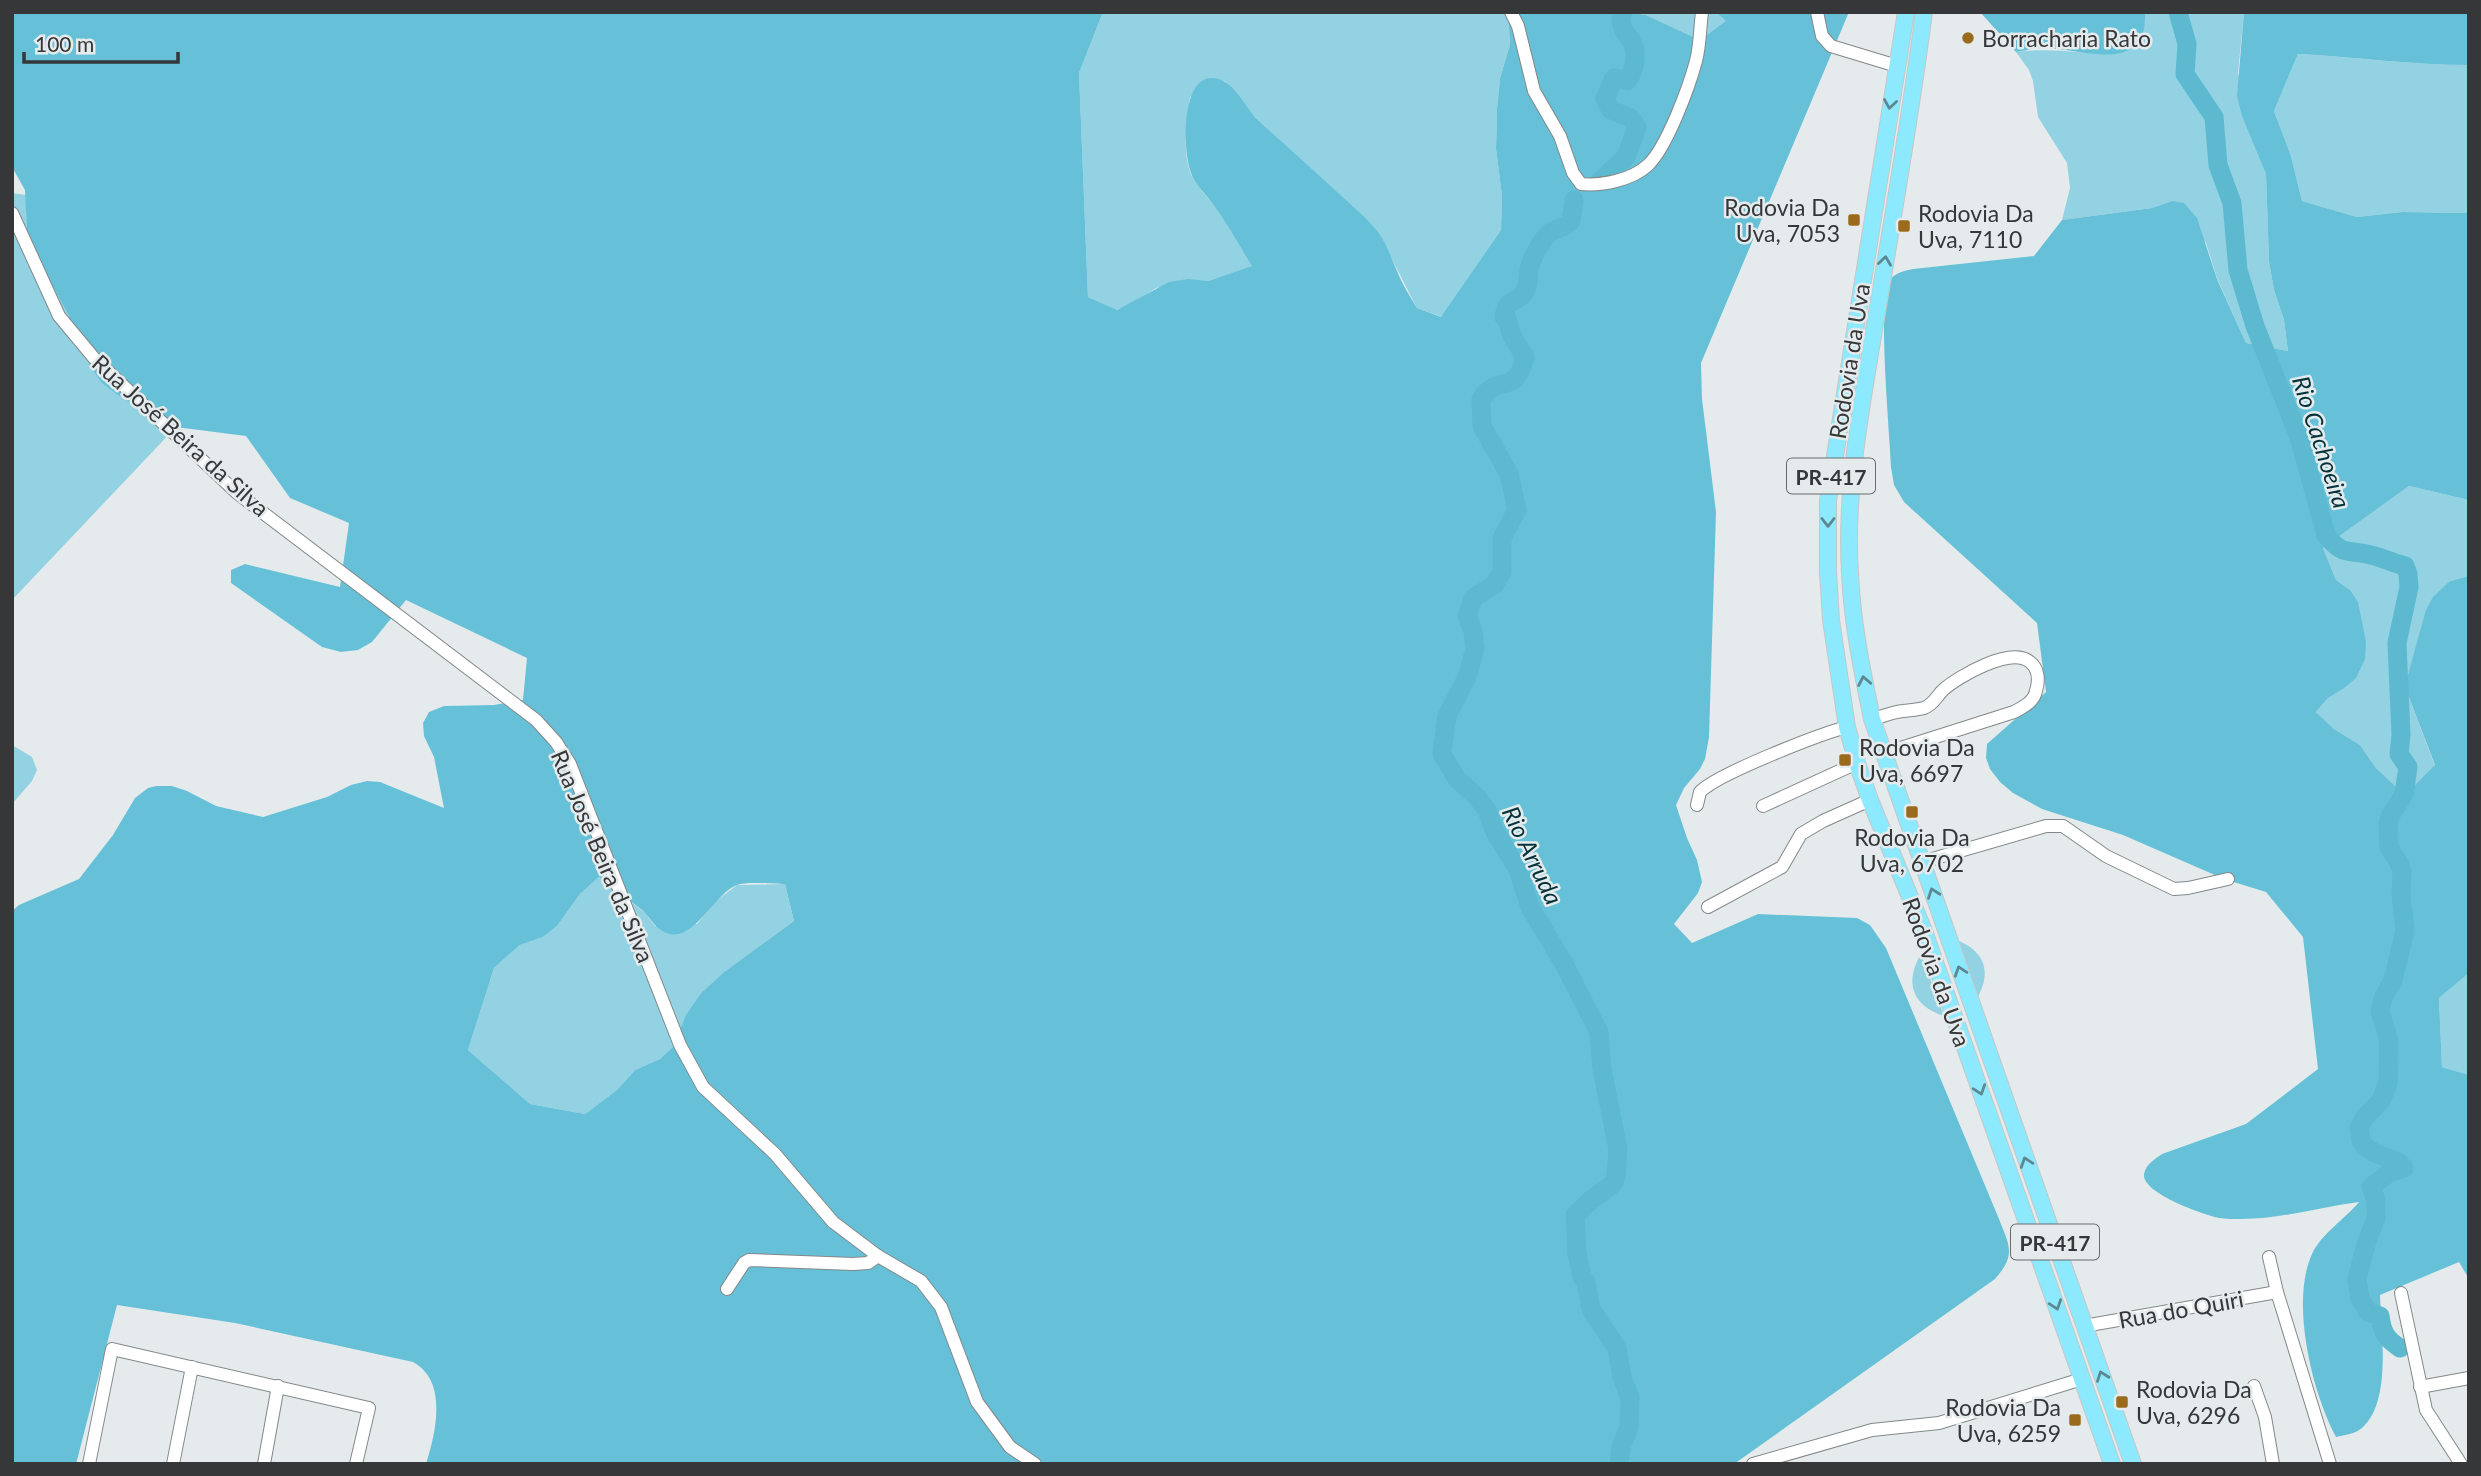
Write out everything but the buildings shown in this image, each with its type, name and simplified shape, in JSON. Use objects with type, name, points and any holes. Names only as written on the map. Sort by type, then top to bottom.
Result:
[{"type":"main road","name":"Rodovia da Uva","points":[[1906,12],[1828,500],[1831,620],[1847,727],[1857,763],[1924,931],[2112,1464]]},
{"type":"main road","name":"Rodovia da Uva","points":[[1924,12],[1912,103],[1855,450],[1850,572],[1856,634],[1872,719],[2133,1464]]},
{"type":"street","points":[[1511,12],[1518,26],[1534,91],[1560,136],[1573,173],[1581,184],[1595,185],[1635,175],[1650,163],[1672,128],[1696,60],[1702,12]]},
{"type":"street","points":[[1817,12],[1822,36],[1831,46],[1897,66]]},
{"type":"street","name":"Rua José Beira da Silva","points":[[12,213],[60,316],[93,358],[237,493],[536,720],[556,742],[570,764],[680,1045],[702,1087],[775,1154],[832,1222],[878,1256],[921,1281],[941,1307],[977,1402],[1010,1447],[1035,1464]]},
{"type":"street","points":[[1872,719],[1904,710],[1922,709],[1935,702],[1943,690],[1997,660],[2025,658],[2038,671],[2036,692],[2027,705],[2014,712],[1885,753]]},
{"type":"street","points":[[1697,805],[1700,792],[1715,782],[1794,746],[1847,727]]},
{"type":"street","points":[[1763,806],[1857,763]]},
{"type":"street","points":[[1708,907],[1782,867],[1801,834],[1870,800]]},
{"type":"street","points":[[1922,862],[2046,826],[2063,826],[2106,856],[2174,889],[2228,879]]},
{"type":"street","points":[[727,1289],[744,1263],[749,1260],[853,1264],[868,1263],[878,1256]]},
{"type":"street","name":"Rua do Quiri","points":[[2269,1257],[2277,1292],[2330,1464]]},
{"type":"street","name":"Rua do Quiri","points":[[2084,1326],[2277,1292]]},
{"type":"street","points":[[2401,1293],[2426,1410],[2461,1464]]},
{"type":"street","points":[[89,1464],[112,1349],[369,1408],[356,1464]]},
{"type":"street","points":[[173,1464],[192,1367]]},
{"type":"street","points":[[2420,1387],[2469,1378]]},
{"type":"street","points":[[1753,1464],[1872,1430],[1939,1423],[2082,1379]]},
{"type":"street","points":[[264,1464],[278,1386]]},
{"type":"street","points":[[2254,1386],[2265,1417],[2273,1464]]},
{"type":"shaded area","points":[[12,12],[1103,12],[1079,73],[1088,297],[1117,310],[1169,282],[1188,279],[1208,281],[1252,266],[1223,218],[1195,181],[1188,162],[1187,112],[1198,85],[1208,78],[1221,80],[1232,87],[1257,119],[1368,221],[1384,241],[1401,281],[1417,308],[1441,317],[1501,230],[1502,196],[1496,149],[1497,109],[1500,78],[1510,45],[1508,12],[1625,12],[1646,15],[1700,40],[1726,21],[1716,12],[1849,12],[1701,363],[1702,399],[1716,512],[1709,737],[1705,759],[1684,788],[1676,805],[1697,860],[1702,882],[1698,893],[1674,924],[1692,943],[1758,914],[1857,918],[1870,925],[1886,948],[1999,1219],[2009,1251],[2002,1271],[1995,1279],[1734,1464],[426,1464],[436,1423],[435,1394],[431,1381],[413,1362],[235,1323],[117,1305],[76,1464],[12,1464],[12,911],[19,905],[79,879],[113,835],[135,798],[148,788],[156,786],[172,786],[216,806],[263,817],[367,781],[380,782],[444,808],[434,757],[424,736],[423,723],[429,712],[444,706],[494,705],[523,700],[527,658],[406,600],[372,642],[358,650],[341,652],[322,647],[231,583],[231,570],[245,564],[340,587],[349,523],[290,498],[246,436],[176,427],[125,400],[102,383],[90,366],[68,314],[32,248],[27,231],[25,190],[12,167]],"holes":[[[599,877],[642,910],[657,927],[670,934],[688,930],[729,890],[747,883],[785,884],[794,921],[724,972],[702,992],[686,1015],[674,1046],[660,1059],[635,1070],[617,1090],[585,1114],[530,1104],[468,1050],[494,968],[520,945],[543,937],[557,926],[580,894]]]},
{"type":"shaded area","points":[[1103,12],[1508,12],[1510,45],[1500,78],[1497,109],[1496,149],[1502,196],[1501,230],[1442,317],[1417,308],[1379,234],[1252,114],[1235,90],[1224,81],[1190,97],[1186,154],[1194,180],[1223,218],[1253,266],[1208,281],[1188,280],[1156,288],[1116,310],[1088,297],[1079,73]]},
{"type":"shaded area","points":[[1625,12],[1716,12],[1727,21],[1700,40],[1646,15]]},
{"type":"shaded area","points":[[1980,12],[2145,12],[2143,32],[2136,45],[2124,52],[2093,54],[2043,48],[2016,52]]},
{"type":"shaded area","points":[[2145,12],[2244,13],[2238,73],[2257,150],[2266,174],[2269,262],[2274,290],[2284,320],[2288,351],[2246,343],[2217,278],[2206,243],[2172,201],[2152,208],[2062,220],[2070,188],[2067,163],[2038,117],[2033,81],[2029,70],[2016,52],[2054,50],[2118,54],[2145,22]]},
{"type":"shaded area","points":[[2244,12],[2469,12],[2469,65],[2298,54],[2274,111],[2291,156],[2302,201],[2357,217],[2402,212],[2469,213],[2469,500],[2409,486],[2323,548],[2336,580],[2350,590],[2358,602],[2366,642],[2365,659],[2356,678],[2327,699],[2316,712],[2334,729],[2360,745],[2376,768],[2405,795],[2435,765],[2407,692],[2407,678],[2426,610],[2433,597],[2450,581],[2469,576],[2469,973],[2439,998],[2442,1067],[2469,1075],[2469,1279],[2459,1262],[2380,1295],[2383,1365],[2378,1401],[2362,1428],[2336,1437],[2312,1372],[2303,1297],[2306,1274],[2316,1247],[2359,1202],[2271,1217],[2219,1218],[2188,1208],[2162,1195],[2146,1181],[2144,1174],[2149,1165],[2162,1154],[2246,1124],[2318,1069],[2303,937],[2266,892],[2224,879],[2123,835],[2042,809],[2013,793],[2000,782],[1986,758],[1987,744],[2046,692],[2037,623],[1904,502],[1894,485],[1891,467],[1884,313],[1891,278],[1913,269],[2034,256],[2062,220],[2152,208],[2172,201],[2184,203],[2197,218],[2217,279],[2246,343],[2288,351],[2284,320],[2274,290],[2269,262],[2266,174],[2242,116],[2237,96]]},
{"type":"shaded area","points":[[2298,54],[2469,65],[2469,213],[2402,212],[2357,217],[2302,201],[2291,156],[2274,111]]},
{"type":"shaded area","points":[[12,193],[26,195],[27,231],[90,366],[176,427],[12,600]]},
{"type":"shaded area","points":[[2409,486],[2469,500],[2469,576],[2450,581],[2416,649],[2407,678],[2407,692],[2435,766],[2405,795],[2376,768],[2360,745],[2334,729],[2316,712],[2327,699],[2343,689],[2350,590],[2336,580],[2323,548]]},
{"type":"shaded area","points":[[12,745],[32,757],[37,770],[32,781],[12,804]]},
{"type":"shaded area","points":[[599,877],[645,913],[655,926],[697,924],[716,901],[737,885],[785,884],[794,921],[724,972],[702,992],[674,1046],[660,1059],[635,1070],[617,1090],[585,1114],[530,1104],[468,1050],[494,968],[520,945],[543,937],[557,926],[580,894]]},
{"type":"shaded area","points":[[1954,939],[1973,949],[1983,963],[1984,980],[1976,1000]]},
{"type":"shaded area","points":[[1921,954],[1944,1016],[1925,1006],[1914,992],[1913,974]]},
{"type":"shaded area","points":[[2469,973],[2469,1075],[2442,1067],[2439,998]]},
{"type":"waterway","name":"Rio Arruda","points":[[1599,182],[1626,157],[1637,127],[1631,118],[1611,110],[1605,99],[1614,78],[1627,81],[1634,65],[1634,47],[1622,27],[1623,12]]},
{"type":"waterway","name":"Rio Cachoeira","points":[[2178,12],[2187,44],[2185,74],[2214,117],[2218,165],[2232,203],[2238,270],[2255,326],[2299,437],[2326,535],[2337,547],[2405,566],[2408,574],[2409,587],[2397,643],[2401,735],[2399,754],[2408,767],[2404,794],[2388,823],[2389,847],[2402,872],[2401,894],[2405,931],[2393,980],[2383,998],[2380,1011],[2389,1041],[2388,1083],[2381,1101],[2364,1118],[2359,1128],[2365,1147],[2398,1162],[2404,1168],[2390,1172],[2371,1187],[2376,1200],[2376,1218],[2357,1278],[2360,1299],[2368,1312],[2380,1316],[2386,1335],[2400,1348]]},
{"type":"waterway","name":"Rio Arruda","points":[[1574,200],[1571,221],[1548,234],[1542,242],[1530,265],[1526,290],[1521,297],[1509,303],[1505,310],[1504,317],[1508,321],[1511,334],[1525,357],[1521,369],[1511,381],[1494,387],[1481,399],[1482,426],[1509,474],[1517,510],[1502,538],[1502,572],[1494,585],[1473,598],[1467,616],[1473,631],[1475,648],[1467,677],[1447,716],[1442,754],[1457,779],[1487,810],[1494,830],[1518,870],[1530,907],[1563,962],[1599,1032],[1602,1069],[1618,1149],[1616,1176],[1613,1184],[1575,1215],[1577,1253],[1591,1309],[1617,1348],[1622,1377],[1630,1398],[1629,1427],[1621,1447],[1619,1464]]},
{"type":"place","name":"Borracharia Rato","points":[[1968,38]]},
{"type":"place","name":"Rodovia Da Uva, 7053","points":[[1854,220]]},
{"type":"place","name":"Rodovia Da Uva, 7110","points":[[1904,226]]},
{"type":"place","name":"Rodovia Da Uva, 6697","points":[[1845,760]]},
{"type":"place","name":"Rodovia Da Uva, 6702","points":[[1912,812]]},
{"type":"place","name":"Rodovia Da Uva, 6296","points":[[2122,1402]]},
{"type":"place","name":"Rodovia Da Uva, 6259","points":[[2075,1420]]}]
